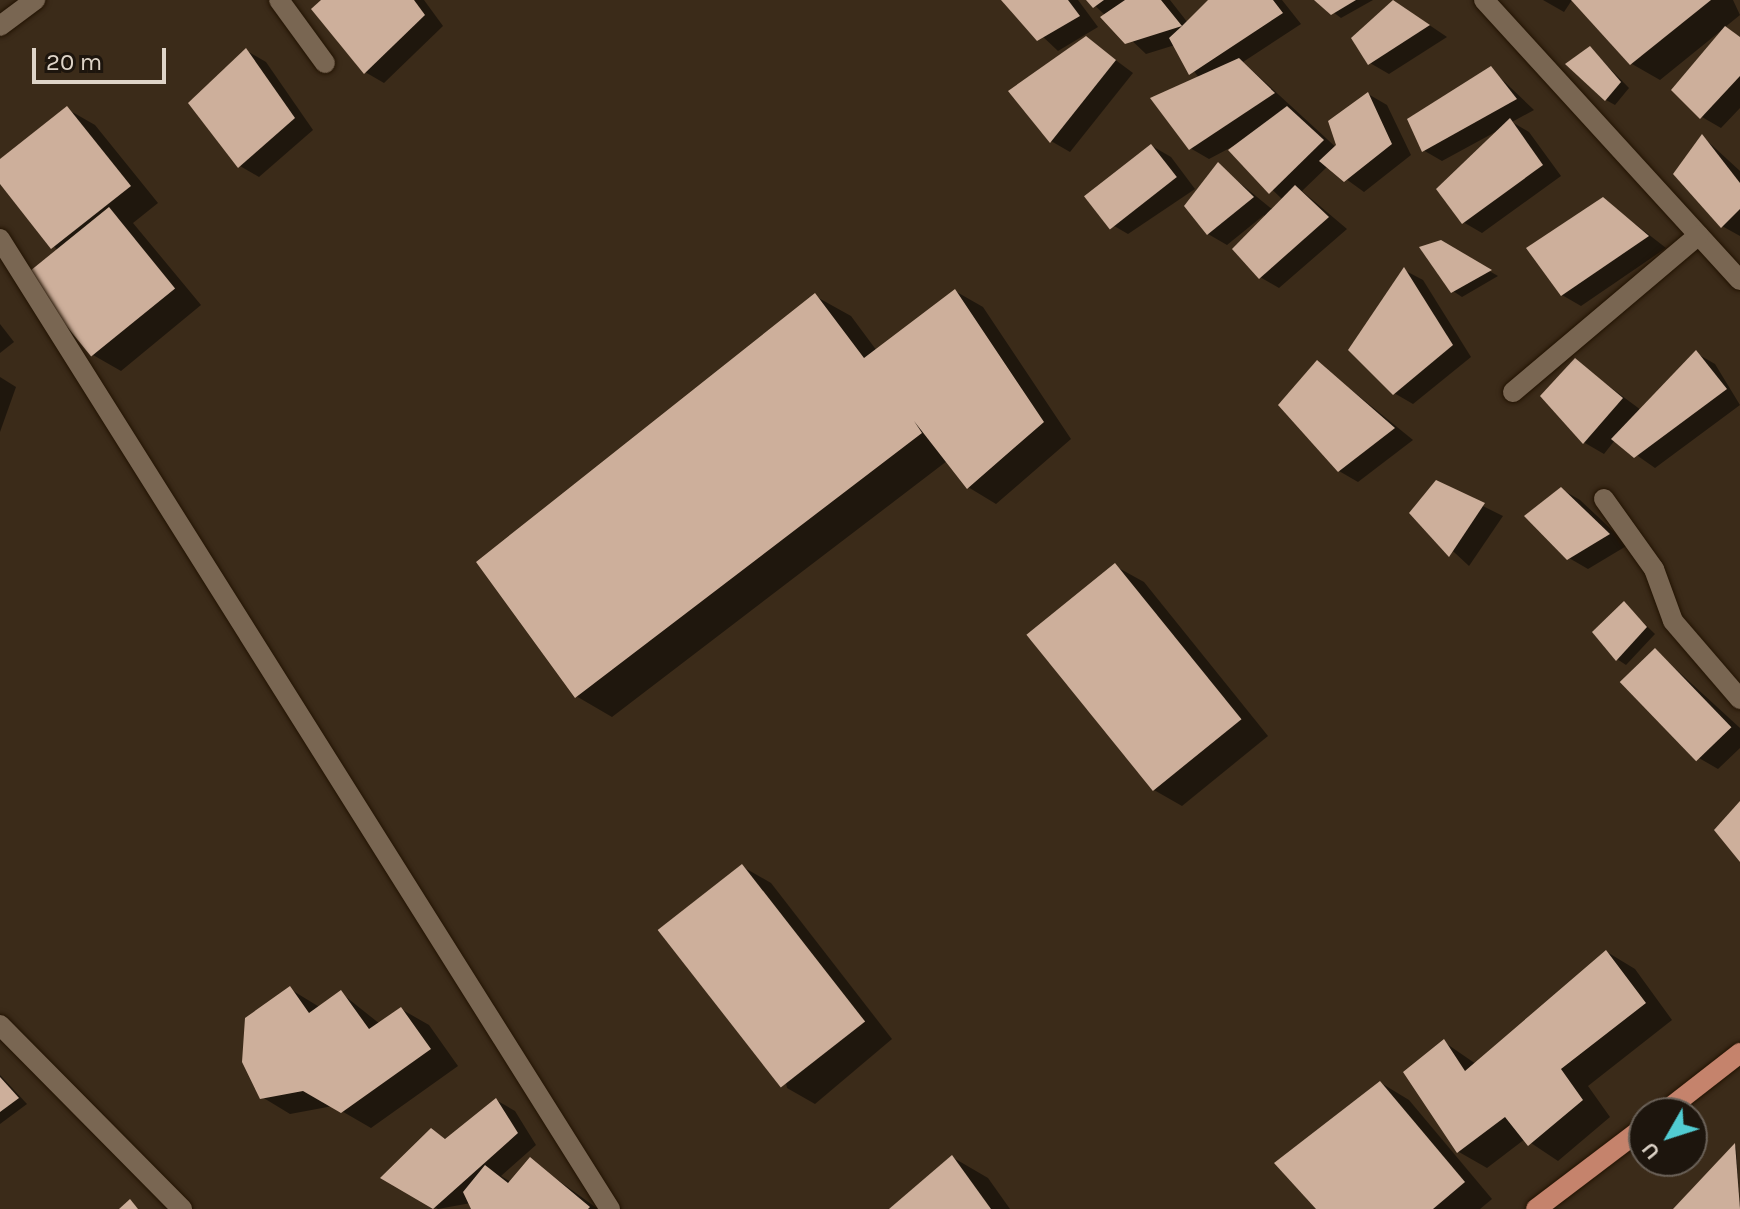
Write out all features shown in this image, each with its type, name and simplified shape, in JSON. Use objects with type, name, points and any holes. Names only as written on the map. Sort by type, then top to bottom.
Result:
[{"type":"main road","points":[[1684,1097],[1740,1053]]},
{"type":"main road","points":[[1536,1209],[1628,1139]]},
{"type":"street","points":[[0,26],[35,0]]},
{"type":"street","points":[[279,0],[325,63]]},
{"type":"street","points":[[1484,0],[1740,280]]},
{"type":"street","points":[[1513,392],[1699,235]]},
{"type":"street","points":[[0,239],[610,1209]]},
{"type":"street","points":[[1604,499],[1654,569],[1673,621],[1740,699]]},
{"type":"street","points":[[0,1025],[182,1209]]},
{"type":"building","points":[[321,0],[414,0],[425,15],[364,74],[311,9]]},
{"type":"building","points":[[1001,0],[1068,0],[1080,16],[1037,41]]},
{"type":"building","points":[[1086,0],[1104,0],[1093,8]]},
{"type":"building","points":[[1125,0],[1161,0],[1182,26],[1125,44],[1100,17]]},
{"type":"building","points":[[1208,0],[1273,0],[1283,13],[1189,75],[1169,38]]},
{"type":"building","points":[[1314,0],[1356,0],[1331,15]]},
{"type":"building","points":[[1393,0],[1430,25],[1368,65],[1351,38]]},
{"type":"building","points":[[1571,0],[1711,0],[1630,65]]},
{"type":"building","points":[[1725,26],[1740,37],[1740,76],[1700,119],[1671,90]]},
{"type":"building","points":[[1086,36],[1116,60],[1050,143],[1008,91]]},
{"type":"building","points":[[1590,46],[1621,82],[1605,101],[1565,64]]},
{"type":"building","points":[[246,48],[295,118],[238,168],[188,103]]},
{"type":"building","points":[[1239,58],[1275,93],[1189,150],[1150,98]]},
{"type":"building","points":[[1491,66],[1517,99],[1422,152],[1407,119]]},
{"type":"building","points":[[1368,92],[1392,144],[1344,182],[1319,161],[1336,145],[1328,121]]},
{"type":"building","points":[[67,106],[131,186],[51,249],[0,184],[0,159]]},
{"type":"building","points":[[1287,106],[1324,140],[1269,194],[1228,150]]},
{"type":"building","points":[[1510,118],[1543,165],[1462,224],[1436,189]]},
{"type":"building","points":[[1702,134],[1740,183],[1740,209],[1721,228],[1673,174]]},
{"type":"building","points":[[1151,144],[1177,177],[1110,229],[1084,196]]},
{"type":"building","points":[[1218,162],[1254,197],[1207,235],[1184,206]]},
{"type":"building","points":[[1295,185],[1329,217],[1259,279],[1232,249]]},
{"type":"building","points":[[1603,197],[1649,236],[1561,296],[1526,248]]},
{"type":"building","points":[[109,207],[175,289],[91,357],[25,275]]},
{"type":"building","points":[[1441,240],[1492,270],[1451,293],[1419,247]]},
{"type":"building","points":[[1404,267],[1453,345],[1393,395],[1348,350]]},
{"type":"building","points":[[955,289],[1044,422],[967,489],[914,421],[922,433],[575,698],[476,562],[815,293],[864,358]]},
{"type":"building","points":[[1696,350],[1727,389],[1634,458],[1611,439]]},
{"type":"building","points":[[1575,358],[1623,398],[1583,444],[1540,396]]},
{"type":"building","points":[[1317,360],[1395,428],[1338,472],[1278,405]]},
{"type":"building","points":[[1436,480],[1485,503],[1449,557],[1409,513]]},
{"type":"building","points":[[1561,487],[1610,534],[1567,560],[1524,516]]},
{"type":"building","points":[[1115,563],[1241,719],[1153,791],[1026,635]]},
{"type":"building","points":[[1624,601],[1647,627],[1616,661],[1592,632]]},
{"type":"building","points":[[1655,648],[1731,727],[1696,761],[1620,682]]},
{"type":"building","points":[[1740,801],[1740,862],[1714,830]]},
{"type":"building","points":[[742,864],[865,1022],[781,1087],[658,930]]},
{"type":"building","points":[[1606,950],[1646,1003],[1561,1069],[1583,1100],[1528,1146],[1505,1117],[1457,1153],[1403,1072],[1444,1039],[1465,1071]]},
{"type":"building","points":[[290,986],[309,1013],[341,990],[369,1029],[401,1007],[431,1049],[341,1113],[303,1091],[260,1099],[242,1062],[245,1018]]},
{"type":"building","points":[[0,1077],[19,1098],[0,1112]]},
{"type":"building","points":[[1380,1081],[1465,1182],[1433,1209],[1316,1209],[1274,1163]]},
{"type":"building","points":[[496,1098],[518,1133],[433,1209],[380,1178],[431,1128],[445,1139]]},
{"type":"building","points":[[1735,1143],[1740,1209],[1673,1209],[1703,1177],[1708,1177],[1708,1172]]},
{"type":"building","points":[[952,1155],[991,1209],[889,1209]]},
{"type":"building","points":[[530,1157],[590,1207],[471,1209],[463,1192],[485,1165],[508,1183]]},
{"type":"building","points":[[130,1199],[138,1209],[119,1209]]}]
